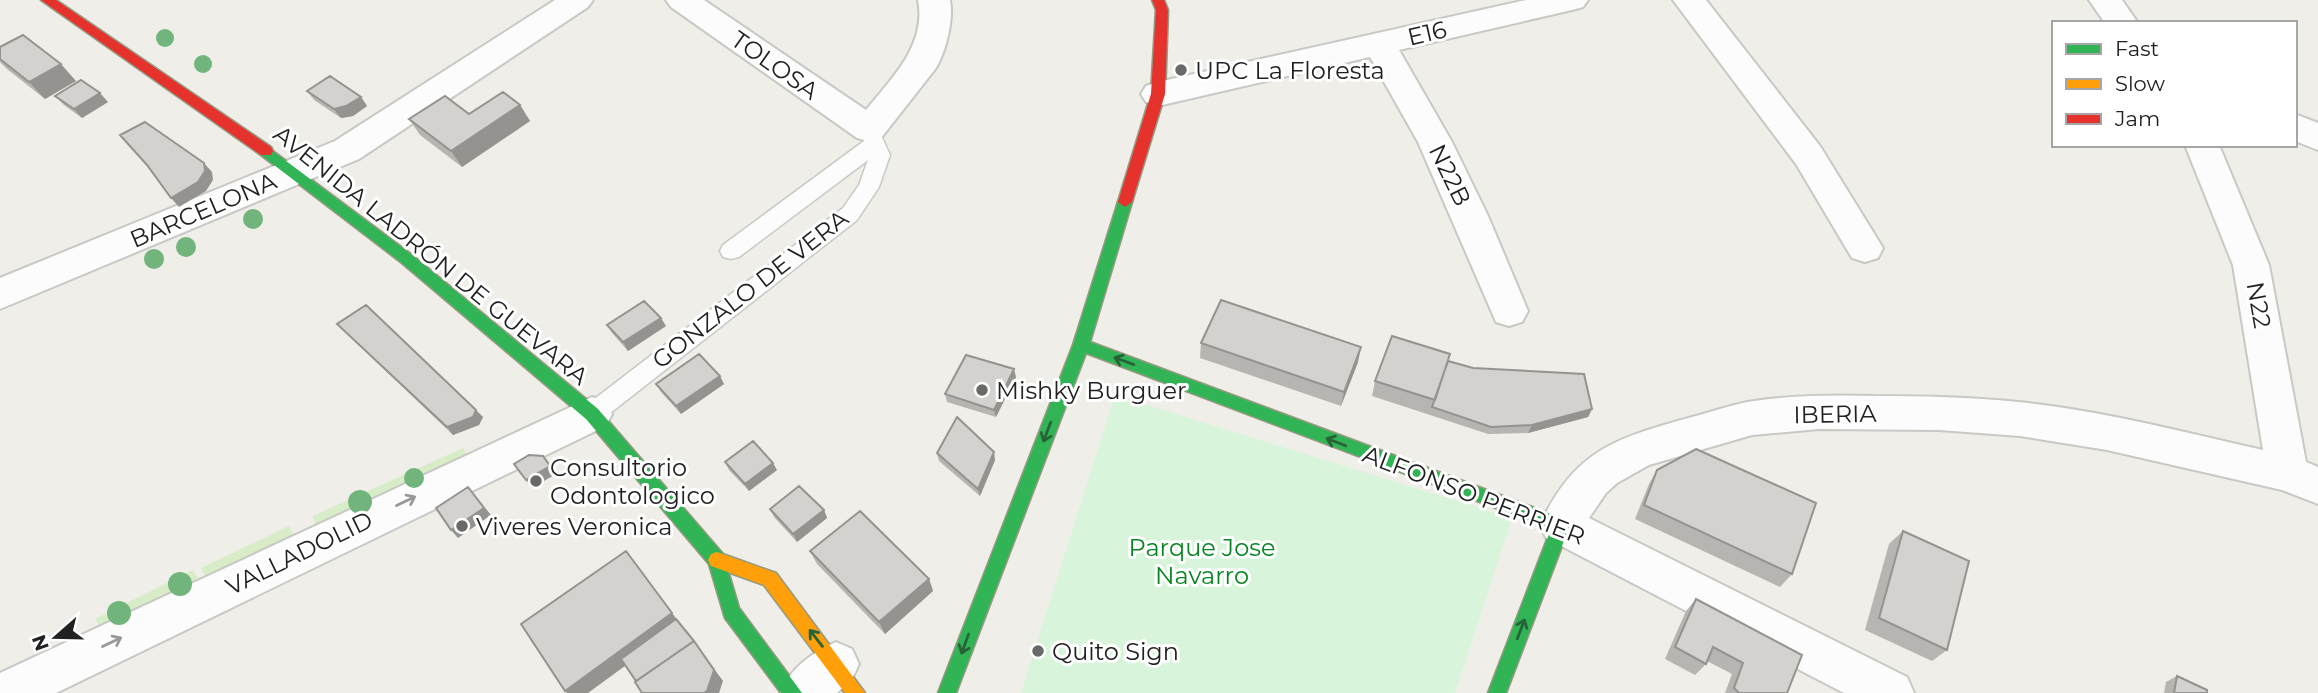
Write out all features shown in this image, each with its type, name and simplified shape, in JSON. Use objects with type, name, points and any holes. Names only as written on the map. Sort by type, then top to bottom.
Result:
[{"type":"street","name":"AVENIDA LADRÓN DE GUEVARA","points":[[47,0],[295,171],[407,259],[592,414],[717,560],[732,612],[793,693]]},
{"type":"street","name":"BARCELONA","points":[[0,294],[347,150],[577,0]]},
{"type":"street","name":"TOLOSA","points":[[682,0],[872,136]]},
{"type":"street","points":[[872,136],[925,60],[936,10],[934,0]]},
{"type":"street","points":[[947,693],[1081,345],[1158,94],[1162,10],[1158,0]]},
{"type":"street","name":"E16","points":[[1158,94],[1572,0]]},
{"type":"street","points":[[1689,0],[1808,155],[1865,248]]},
{"type":"street","points":[[2105,0],[2121,21]]},
{"type":"street","name":"N22B","points":[[1379,44],[1440,153],[1470,216],[1509,311]]},
{"type":"street","points":[[2297,126],[2318,138]]},
{"type":"street","name":"N22","points":[[2203,147],[2251,265],[2302,480]]},
{"type":"street","name":"ALFONSO PERRIER","points":[[1081,345],[1561,525],[1891,693]]},
{"type":"street","name":"IBERIA","points":[[1497,693],[1561,525],[1591,480],[1602,470],[1628,455],[1727,423],[1775,415],[1819,412],[1939,414],[2020,419],[2106,433],[2302,480]]},
{"type":"street","name":"VALLADOLID","points":[[6,693],[592,414]]},
{"type":"street","name":"AVENIDA LADRÓN DE GUEVARA","points":[[717,560],[770,579],[846,678]]},
{"type":"street","points":[[803,693],[846,678]]},
{"type":"lane","points":[[731,251],[872,136]]},
{"type":"lane","name":"GONZALO DE VERA","points":[[592,414],[850,214],[869,187],[880,155],[872,136]]},
{"type":"green space","name":"Parque Jose Navarro","points":[[1115,395],[1512,518],[1455,693],[1021,693]]},
{"type":"green space","points":[[463,448],[470,461],[317,530],[313,516]]},
{"type":"green space","points":[[289,526],[295,537],[207,579],[201,568]]},
{"type":"green space","points":[[193,570],[199,581],[102,629],[95,619]]},
{"type":"building","points":[[23,35],[61,64],[29,82],[0,59],[0,47]]},
{"type":"building","points":[[330,76],[361,97],[346,106],[334,109],[307,91]]},
{"type":"building","points":[[81,80],[100,93],[74,109],[55,96]]},
{"type":"building","points":[[503,92],[520,105],[451,151],[409,119],[445,96],[469,114]]},
{"type":"building","points":[[145,122],[204,163],[205,171],[198,182],[171,198],[147,165],[120,135]]},
{"type":"building","points":[[1221,300],[1361,347],[1344,392],[1201,343]]},
{"type":"building","points":[[644,301],[661,318],[623,342],[607,325]]},
{"type":"building","points":[[366,305],[476,410],[473,417],[447,427],[337,324]]},
{"type":"building","points":[[1392,336],[1450,354],[1435,400],[1375,381]]},
{"type":"building","points":[[699,354],[720,376],[676,406],[656,384]]},
{"type":"building","name":"Mishky Burguer","points":[[966,355],[1014,369],[994,410],[945,394]]},
{"type":"building","points":[[1448,361],[1473,368],[1584,374],[1592,409],[1532,425],[1491,427],[1432,407]]},
{"type":"building","points":[[957,417],[994,452],[978,489],[937,453]]},
{"type":"building","points":[[753,441],[773,463],[745,484],[725,462]]},
{"type":"building","points":[[1696,449],[1816,503],[1792,574],[1644,505],[1657,470]]},
{"type":"building","points":[[529,455],[543,456],[550,466],[526,480],[514,464]]},
{"type":"building","points":[[799,486],[824,510],[793,534],[770,509]]},
{"type":"building","name":"Viveres Veronica","points":[[468,487],[484,508],[451,530],[436,508]]},
{"type":"building","points":[[860,511],[929,579],[879,622],[810,551]]},
{"type":"building","points":[[1903,531],[1969,561],[1947,650],[1879,618]]},
{"type":"building","points":[[626,551],[672,613],[565,691],[521,624]]},
{"type":"building","points":[[1696,599],[1802,655],[1787,693],[1739,693],[1734,688],[1743,663],[1713,647],[1706,664],[1675,647]]},
{"type":"building","points":[[676,619],[694,641],[636,681],[621,659]]},
{"type":"building","points":[[694,641],[714,670],[707,691],[642,693],[635,682]]},
{"type":"building","points":[[2177,676],[2207,690],[2207,693],[2174,693]]},
{"type":"traffic: fast","points":[[266,151],[407,259],[592,414],[717,560],[731,612],[793,693]]},
{"type":"traffic: fast","points":[[947,693],[1081,345],[1125,202]]},
{"type":"traffic: fast","points":[[1081,345],[1561,525],[1497,693]]},
{"type":"traffic: slow","points":[[717,560],[770,579],[856,693]]},
{"type":"traffic: jam","points":[[47,0],[266,151]]},
{"type":"traffic: jam","points":[[1125,202],[1158,94],[1162,10],[1158,0]]},
{"type":"place","name":"UPC La Floresta","points":[[1181,70]]},
{"type":"place","name":"Mishky Burguer","points":[[982,390]]},
{"type":"place","name":"Consultorio Odontologico","points":[[536,481]]},
{"type":"place","name":"Viveres Veronica","points":[[462,526]]},
{"type":"place","name":"Quito Sign","points":[[1038,651]]}]
